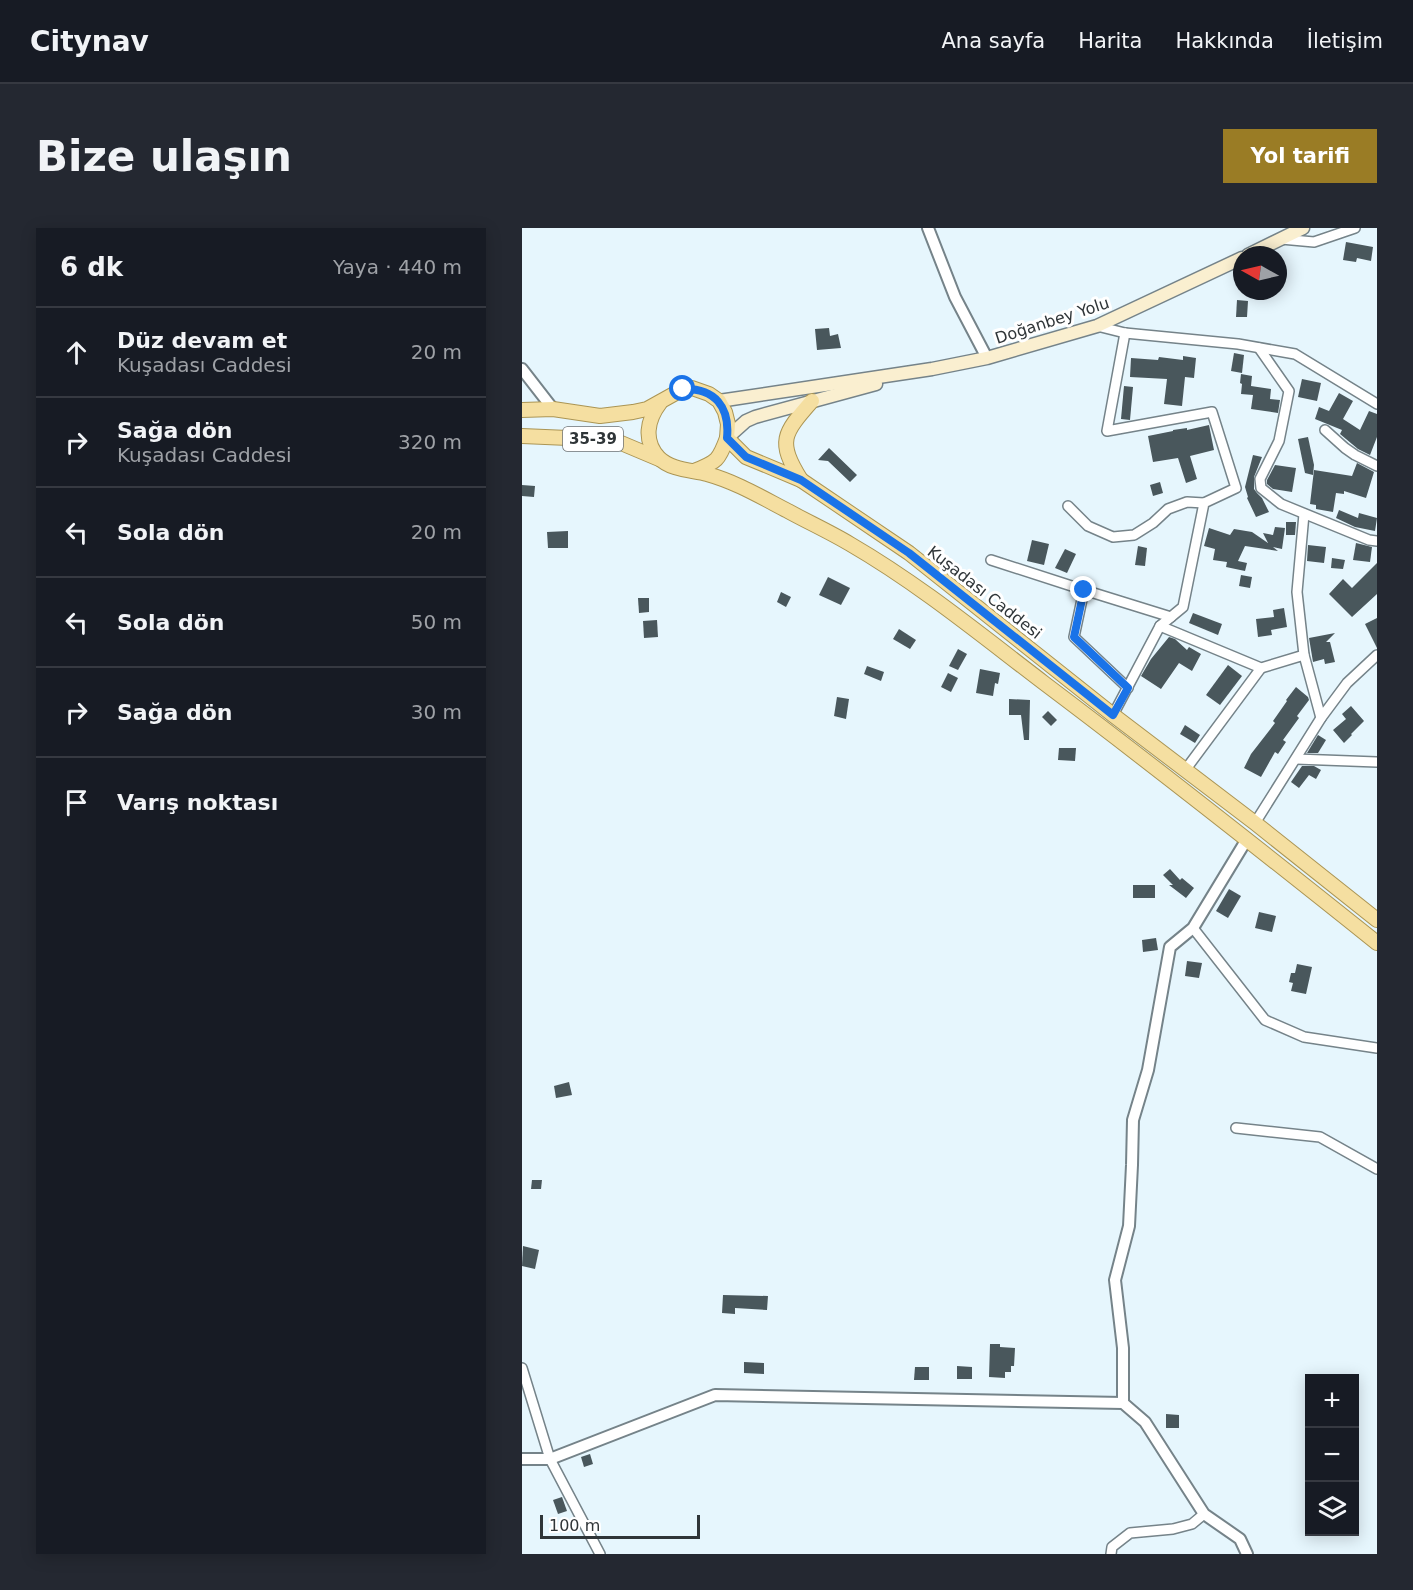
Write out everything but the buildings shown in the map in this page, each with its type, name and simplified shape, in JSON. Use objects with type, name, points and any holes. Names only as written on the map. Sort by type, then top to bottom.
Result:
[{"type":"main road","points":[[1267,246],[1303,228]]},
{"type":"main road","name":"Doğanbey Yolu","points":[[932,369],[987,358],[1097,326],[1233,262]]},
{"type":"main road","points":[[694,471],[716,461],[727,438],[728,424],[719,401],[932,369]]},
{"type":"main road","points":[[727,438],[746,421],[756,417],[932,369]]},
{"type":"main road","name":"35-39","points":[[522,410],[553,409],[600,416],[633,412],[647,409],[683,389],[701,390],[719,401]]},
{"type":"main road","points":[[801,480],[789,461],[786,440],[788,430],[812,402]]},
{"type":"main road","points":[[660,403],[653,411],[648,437],[650,446],[661,460],[679,469],[735,483],[850,544],[915,585],[1142,757],[1377,943]]},
{"type":"main road","name":"35-39","points":[[522,436],[614,440],[661,460]]},
{"type":"main road","name":"Kuşadası Caddesi","points":[[727,438],[746,457],[801,480],[909,553],[1377,920]]},
{"type":"street","points":[[928,228],[955,297],[987,358]]},
{"type":"street","points":[[1281,239],[1314,242],[1355,228]]},
{"type":"street","points":[[1097,326],[1125,333],[1238,344],[1295,354],[1377,404]]},
{"type":"street","points":[[1068,506],[1088,525],[1113,537],[1134,535],[1153,523],[1168,509],[1186,502],[1204,502],[1236,488],[1212,412],[1107,430],[1125,333]]},
{"type":"street","points":[[1258,348],[1289,392],[1279,441],[1260,479],[1261,488],[1281,504],[1369,540],[1377,541]]},
{"type":"street","points":[[522,369],[553,409]]},
{"type":"street","points":[[1325,430],[1350,452],[1377,466]]},
{"type":"street","points":[[1113,715],[1160,626],[1183,607],[1204,502]]},
{"type":"street","points":[[1304,514],[1297,592],[1304,655],[1321,718]]},
{"type":"street","points":[[992,560],[1171,617]]},
{"type":"street","points":[[1084,590],[1074,637],[1128,688]]},
{"type":"street","points":[[1160,626],[1261,668]]},
{"type":"street","points":[[1186,769],[1261,668],[1304,655]]},
{"type":"street","points":[[1255,823],[1321,718],[1347,683],[1377,655]]},
{"type":"street","points":[[1296,759],[1377,762]]},
{"type":"street","points":[[1123,1403],[1122,1348],[1115,1280],[1129,1226],[1133,1120],[1148,1070],[1170,947],[1193,928],[1247,839]]},
{"type":"street","points":[[1193,928],[1265,1020],[1304,1037],[1377,1048]]},
{"type":"street","points":[[1236,1128],[1320,1137],[1377,1169]]},
{"type":"street","points":[[522,1368],[550,1458],[600,1554]]},
{"type":"street","points":[[522,1459],[550,1458],[715,1395],[1123,1403],[1145,1422],[1204,1514],[1240,1539],[1247,1554]]},
{"type":"street","points":[[1111,1554],[1112,1547],[1130,1533],[1173,1529],[1192,1524],[1204,1514]]},
{"type":"route","points":[[683,389],[701,390],[719,401],[728,424],[727,438],[746,457],[801,480],[909,553],[1113,715],[1128,688],[1074,637],[1084,590]]}]
